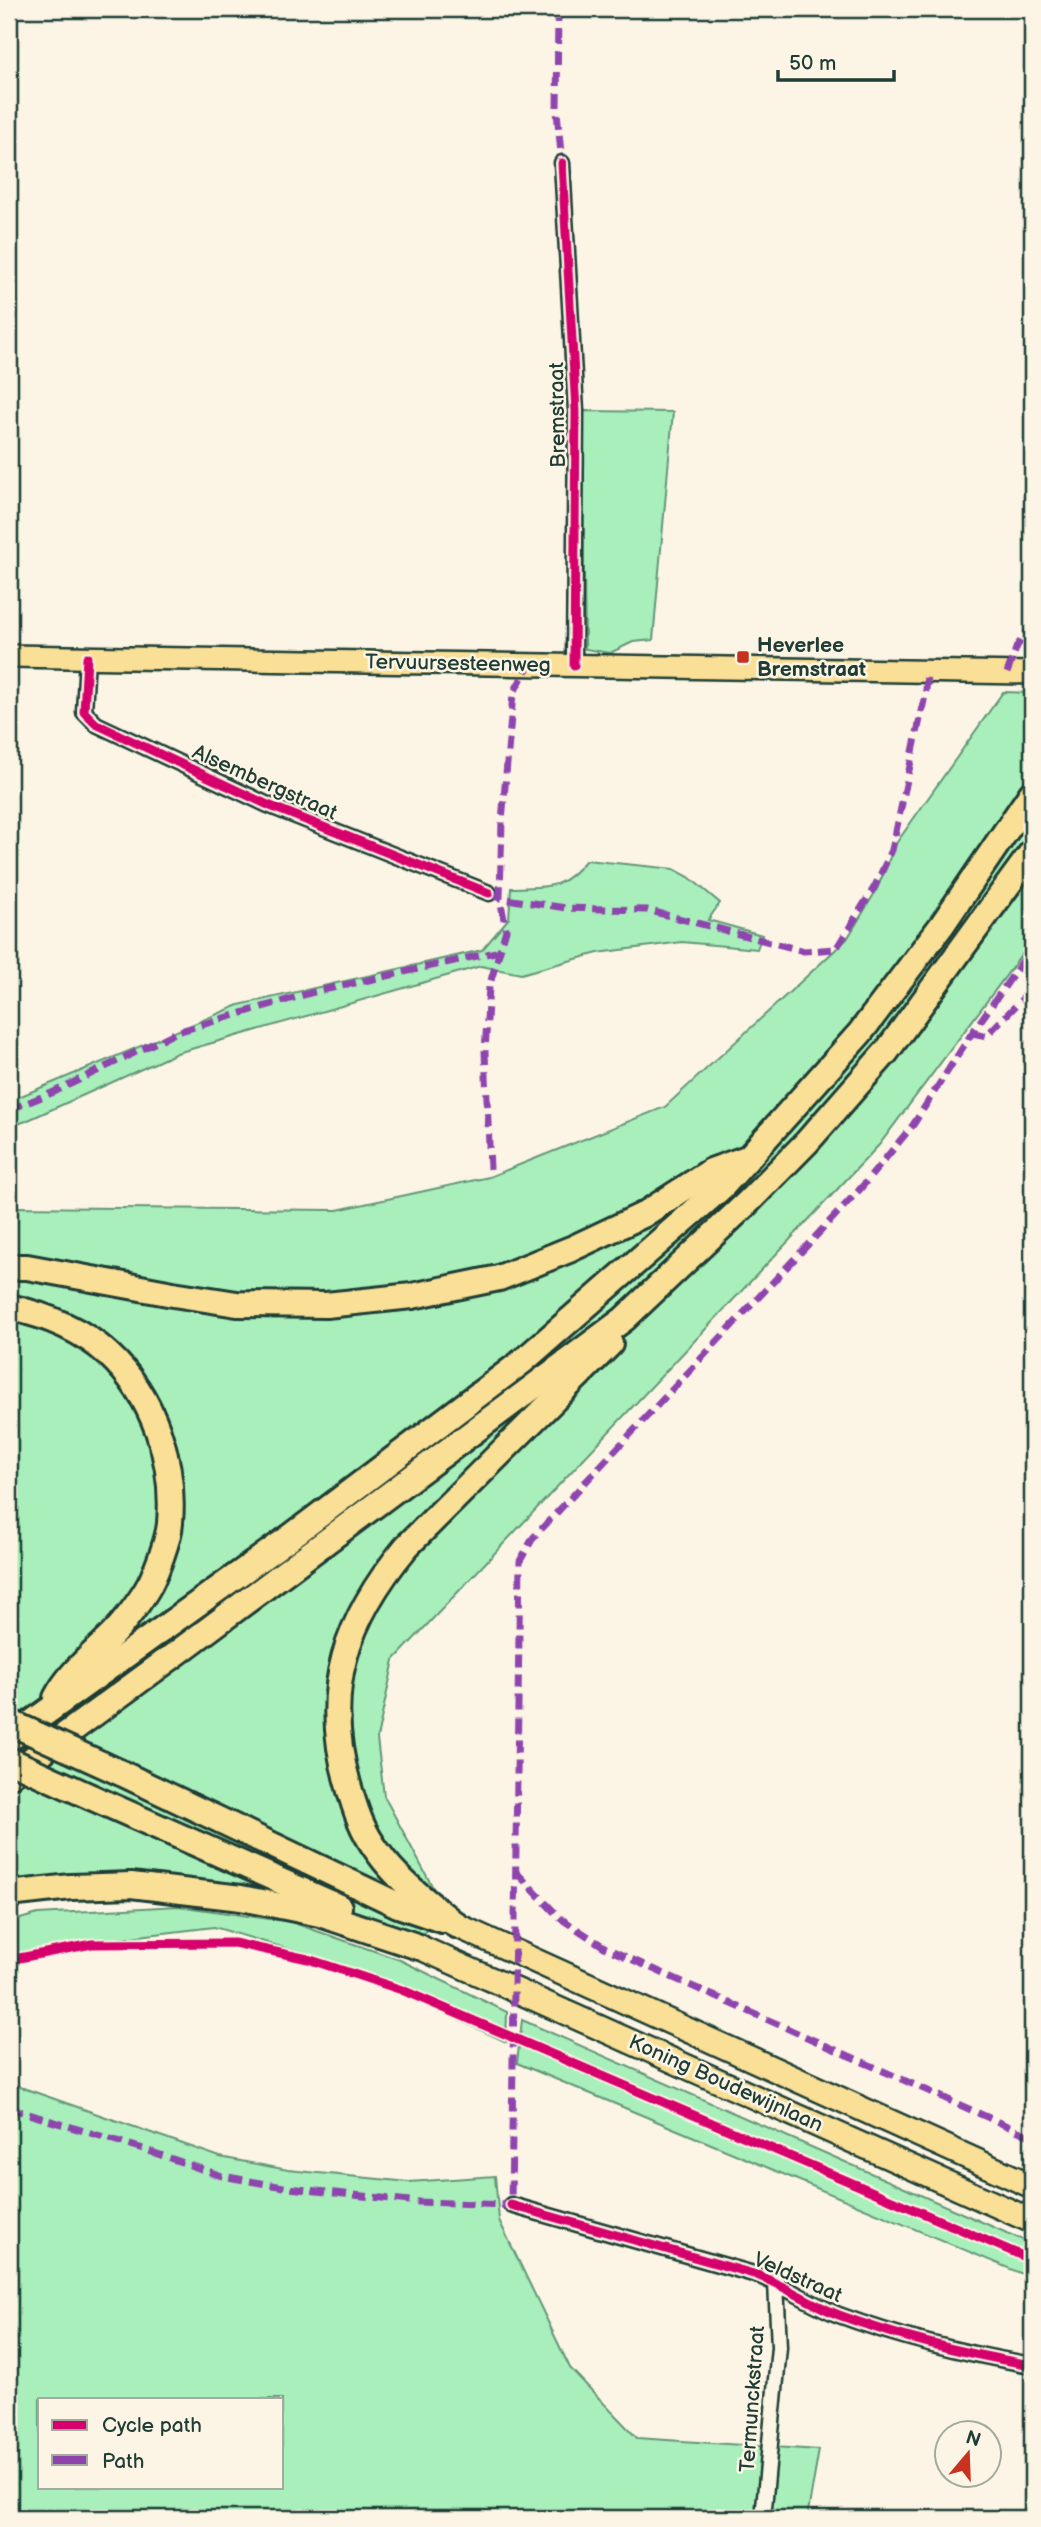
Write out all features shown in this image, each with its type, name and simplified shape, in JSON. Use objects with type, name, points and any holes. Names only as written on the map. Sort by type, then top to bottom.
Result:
[{"type":"highway","points":[[9,1739],[289,1538],[523,1361],[722,1187],[860,1033],[942,925],[1032,793]]},
{"type":"highway","points":[[9,1776],[624,1319],[749,1201],[816,1132],[887,1051],[1032,852]]},
{"type":"highway","points":[[9,1267],[27,1267],[237,1304],[326,1305],[412,1296],[499,1278],[571,1249],[643,1216],[711,1171],[748,1157]]},
{"type":"highway","points":[[9,1307],[44,1315],[78,1332],[108,1354],[134,1383],[156,1422],[168,1473],[170,1526],[149,1584],[116,1632],[64,1683],[50,1711]]},
{"type":"highway","points":[[456,1925],[404,1882],[378,1853],[358,1819],[339,1754],[336,1707],[342,1660],[360,1613],[380,1578],[407,1546],[612,1342],[624,1319]]},
{"type":"highway","points":[[9,1722],[398,1905],[456,1925]]},
{"type":"highway","points":[[9,1760],[358,1915],[419,1947]]},
{"type":"highway","points":[[9,1894],[71,1887],[131,1885],[241,1898],[320,1914],[419,1947]]},
{"type":"highway","name":"Koning Boudewijnlaan","points":[[456,1925],[1032,2186]]},
{"type":"highway","name":"Koning Boudewijnlaan","points":[[419,1947],[1032,2221]]},
{"type":"main road","name":"Tervuursesteenweg","points":[[9,656],[1032,673]]},
{"type":"street","name":"Bremstraat","points":[[562,163],[576,411],[574,666]]},
{"type":"street","name":"Alsembergstraat","points":[[87,657],[84,712],[96,724],[268,805],[488,893]]},
{"type":"street","name":"Veldstraat","points":[[510,2205],[757,2275],[838,2314],[887,2331],[989,2358],[1032,2365]]},
{"type":"street","name":"Termunckstraat","points":[[763,2518],[779,2347],[776,2282]]},
{"type":"green space","points":[[582,411],[673,412],[653,640],[633,642],[610,653],[585,649]]},
{"type":"green space","points":[[1003,692],[1032,693],[1032,941],[879,1145],[394,1660],[377,1738],[384,1796],[438,1897],[423,1938],[250,1887],[199,1880],[137,1874],[9,1894],[9,1207],[337,1210],[489,1177],[665,1107],[847,939],[877,889],[895,845]]},
{"type":"green space","points":[[586,860],[674,869],[689,877],[720,903],[708,920],[762,935],[757,949],[682,942],[598,953],[521,974],[481,966],[177,1053],[9,1127],[9,1101],[239,1005],[482,950],[509,918],[511,888],[553,885],[569,877]]},
{"type":"green space","points":[[178,1906],[291,1922],[400,1960],[507,2012],[506,2042],[336,1963],[214,1927],[122,1938],[9,1966],[9,1922],[38,1914]]},
{"type":"green space","points":[[522,2020],[1032,2244],[1032,2278],[517,2063]]},
{"type":"green space","points":[[9,2083],[220,2157],[288,2170],[409,2182],[495,2176],[499,2220],[570,2368],[637,2438],[819,2450],[807,2518],[9,2518]]},
{"type":"marked path","points":[[558,9],[557,112],[562,163]]},
{"type":"marked path","points":[[1007,673],[1017,646],[1032,625]]},
{"type":"marked path","points":[[490,1169],[485,1052],[489,987],[506,930],[500,898],[502,821],[513,694],[529,665]]},
{"type":"marked path","points":[[489,893],[500,898],[566,908],[647,910],[804,951],[836,949],[875,886],[892,850],[926,691],[927,671]]},
{"type":"marked path","points":[[9,2108],[222,2176],[289,2188],[419,2202],[511,2205],[520,1561],[533,1538],[861,1188],[913,1125],[972,1033],[1032,948]]},
{"type":"marked path","points":[[9,1110],[54,1092],[177,1032],[314,992],[500,951]]},
{"type":"marked path","points":[[972,1033],[986,1036],[1032,989]]},
{"type":"marked path","points":[[516,1872],[560,1918],[606,1948],[1032,2137]]},
{"type":"cycle path","points":[[562,163],[576,411],[574,666]]},
{"type":"cycle path","points":[[87,657],[84,712],[96,724],[268,805],[489,893]]},
{"type":"cycle path","points":[[9,1960],[92,1944],[234,1943],[308,1959],[402,1990],[1032,2260]]},
{"type":"cycle path","points":[[511,2205],[757,2275],[829,2311],[886,2331],[1032,2365]]},
{"type":"place","name":"Heverlee Bremstraat","points":[[743,657]]}]
